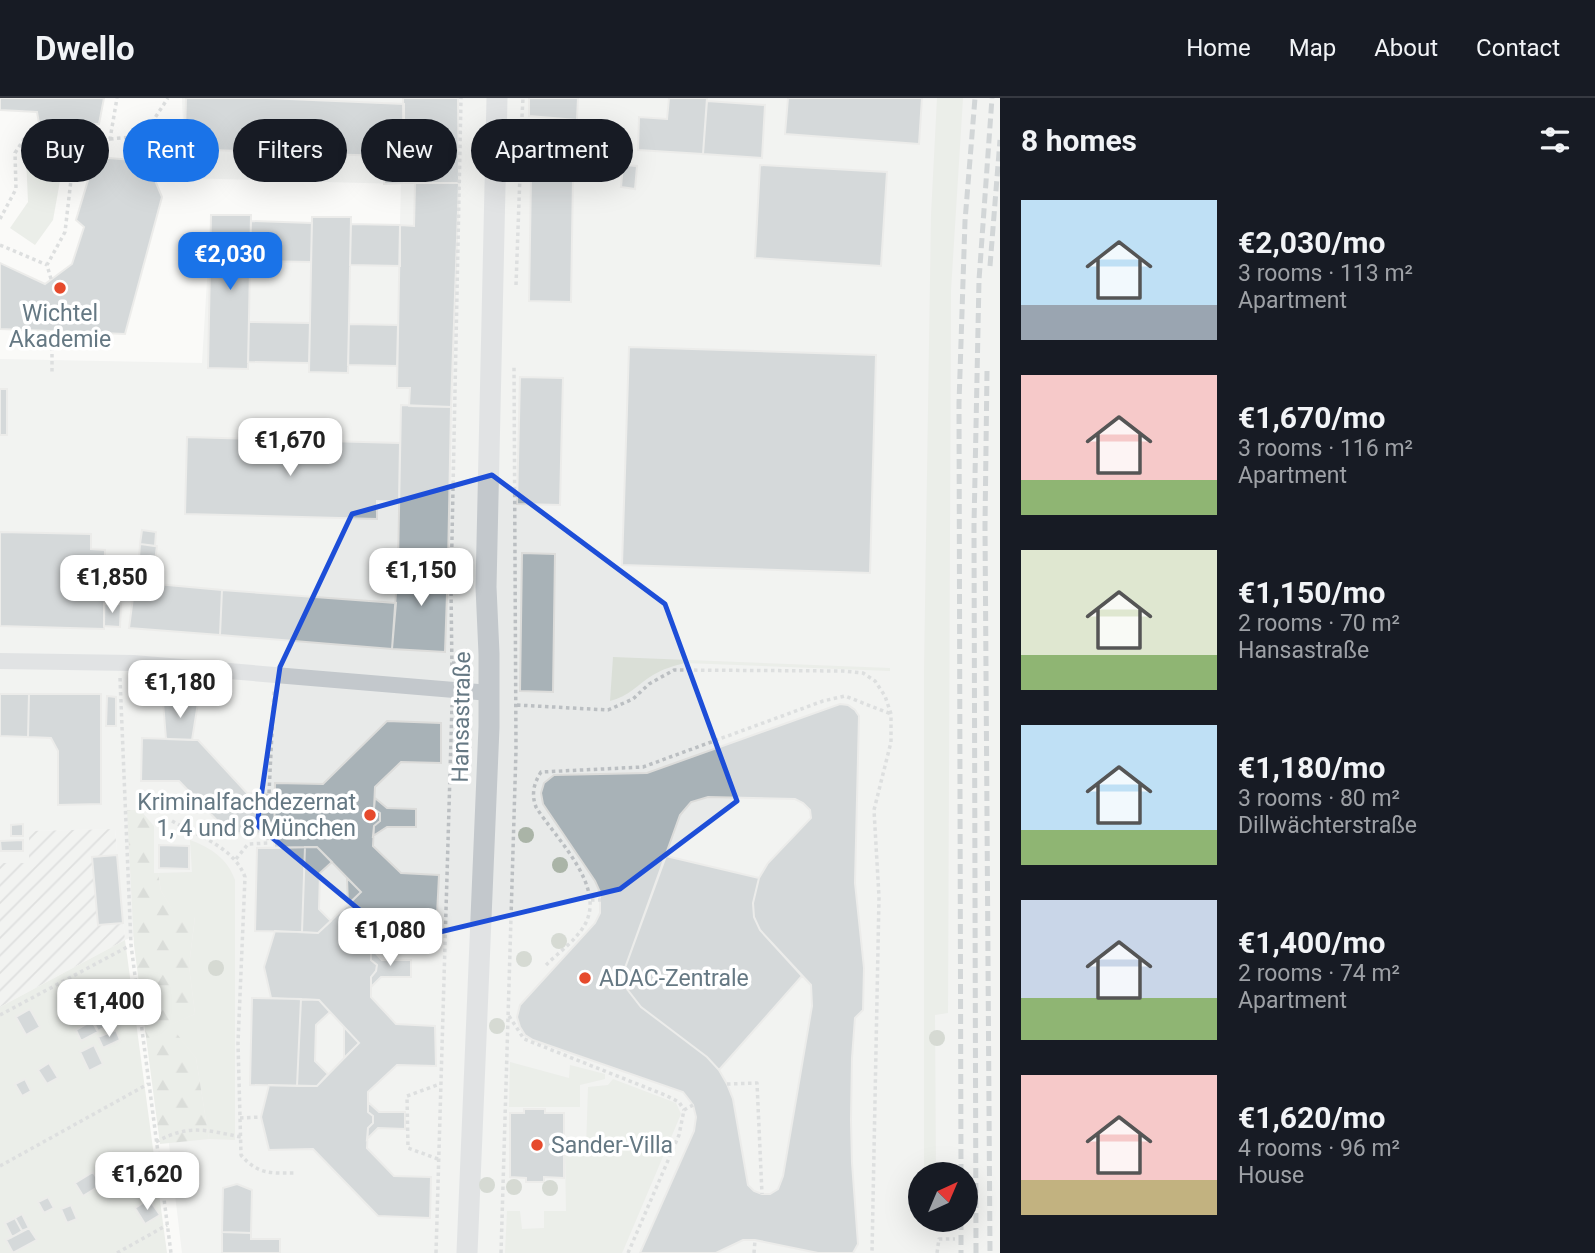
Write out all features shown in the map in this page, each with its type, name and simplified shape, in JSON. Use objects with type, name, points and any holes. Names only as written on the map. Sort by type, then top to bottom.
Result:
[{"type":"street","name":"Hansastraße","points":[[496,119],[497,98]]},
{"type":"street","name":"Hansastraße","points":[[467,1253],[490,693],[486,537],[495,182]]},
{"type":"street","points":[[0,661],[119,662],[490,693]]},
{"type":"path","points":[[117,98],[110,139],[143,136],[168,98]]},
{"type":"path","points":[[522,119],[523,98]]},
{"type":"path","points":[[0,219],[16,189],[15,153],[21,143]]},
{"type":"path","points":[[51,279],[47,265],[65,232],[71,182]]},
{"type":"path","points":[[515,293],[520,182]]},
{"type":"path","points":[[0,245],[47,265]]},
{"type":"path","points":[[52,332],[52,372]]},
{"type":"path","points":[[502,1253],[517,705],[514,361]]},
{"type":"path","points":[[119,662],[131,945],[171,1253]]},
{"type":"path","points":[[517,705],[608,709],[633,699],[649,684],[674,670],[863,673],[875,681],[885,696],[891,714],[891,742],[874,810],[879,897],[873,1252]]},
{"type":"path","points":[[269,793],[274,675]]},
{"type":"path","points":[[546,965],[584,927],[591,900],[581,871],[545,821],[533,798],[535,782],[541,772],[643,767],[824,701],[845,696],[891,714]]},
{"type":"path","points":[[172,821],[236,859],[245,877],[238,1043],[241,1154],[259,1171],[295,1173]]},
{"type":"path","points":[[236,859],[248,844],[268,843],[267,834]]},
{"type":"path","points":[[591,900],[601,900]]},
{"type":"path","points":[[0,1015],[131,945]]},
{"type":"path","points":[[508,1016],[524,1039],[665,1095],[679,1102],[684,1110],[679,1135],[628,1253]]},
{"type":"path","points":[[727,1084],[757,1083],[762,1194]]},
{"type":"path","points":[[0,1166],[148,1084]]},
{"type":"path","points":[[438,1159],[408,1148],[407,1096],[440,1084]]},
{"type":"path","points":[[684,1110],[693,1105]]},
{"type":"path","points":[[240,1118],[261,1117]]},
{"type":"path","points":[[156,1142],[174,1133],[196,1128],[240,1136]]},
{"type":"path","points":[[117,1253],[168,1225]]},
{"type":"path","points":[[937,1253],[939,1238],[955,1239]]},
{"type":"path","points":[[754,1253],[755,1240]]},
{"type":"highlighted area","points":[[492,475],[665,604],[737,801],[620,889],[398,942],[257,825],[280,667],[352,514]]},
{"type":"shaded area","points":[[182,98],[1000,98],[1000,1253],[182,1253],[138,935],[125,940],[115,829],[29,831],[29,864],[0,863],[0,359],[202,363],[211,215],[251,215],[252,221],[311,223],[312,217],[351,217],[351,224],[400,225],[401,184],[329,182],[347,182],[347,119],[233,119],[233,179],[219,179],[219,119],[183,119]]},
{"type":"shaded area","points":[[115,829],[125,940],[0,1007],[0,863],[29,863],[29,831]]},
{"type":"green space","points":[[937,98],[963,98],[951,290],[948,1013],[935,1015],[936,1162],[924,1162],[924,671],[931,215]]},
{"type":"green space","points":[[27,182],[60,182],[53,220],[35,245],[10,228],[28,202]]},
{"type":"green space","points":[[613,657],[890,668],[890,671],[685,663],[657,673],[628,693],[610,701]]},
{"type":"green space","points":[[127,810],[140,810],[154,826],[154,873],[158,873],[161,891],[175,913],[195,916],[189,966],[195,1014],[170,1025],[196,1058],[209,1139],[160,1144],[134,945]]},
{"type":"green space","points":[[190,840],[217,855],[228,866],[235,880],[235,1140],[209,1139],[196,1058],[169,1025],[195,1014],[189,966],[195,917],[175,914],[161,891],[158,873],[192,872]]},
{"type":"green space","points":[[125,940],[167,1253],[0,1253],[0,1007]]},
{"type":"green space","points":[[510,1062],[569,1078],[570,1065],[605,1074],[605,1079],[580,1085],[580,1107],[509,1107]]},
{"type":"green space","points":[[613,1079],[676,1103],[681,1114],[622,1253],[505,1253],[507,1211],[520,1211],[522,1229],[544,1228],[544,1211],[566,1211],[565,1151],[586,1149],[588,1087],[608,1085]]},
{"type":"building","points":[[0,98],[104,98],[100,119],[38,119],[37,112],[0,110]]},
{"type":"building","points":[[186,98],[267,98],[404,104],[404,119],[361,119],[361,155],[347,155],[347,119],[233,119],[233,151],[219,150],[219,119],[185,119]]},
{"type":"building","points":[[403,98],[458,98],[459,183],[404,183],[457,182],[457,119],[403,119]]},
{"type":"building","points":[[529,98],[578,98],[577,119],[529,116]]},
{"type":"building","points":[[669,98],[707,98],[703,154],[638,150],[639,117],[667,119]]},
{"type":"building","points":[[788,98],[922,98],[919,144],[785,134]]},
{"type":"building","points":[[707,101],[765,105],[762,158],[703,154]]},
{"type":"building","points":[[109,158],[123,159],[123,182],[156,182],[162,197],[125,334],[0,329],[0,263],[45,284],[72,264],[84,227],[76,220],[87,182],[109,182]]},
{"type":"building","points":[[760,165],[887,172],[881,266],[755,258]]},
{"type":"building","points":[[633,166],[637,166],[635,189],[621,187],[621,182],[633,182]]},
{"type":"building","points":[[531,182],[573,182],[571,302],[529,301]]},
{"type":"building","points":[[415,183],[459,183],[451,407],[409,406],[410,388],[397,388],[400,225],[414,226]]},
{"type":"building","points":[[211,215],[251,215],[248,369],[208,368]]},
{"type":"building","points":[[312,217],[351,217],[348,373],[309,372]]},
{"type":"building","points":[[251,221],[312,223],[311,262],[250,261]]},
{"type":"building","points":[[351,224],[400,225],[400,266],[350,265]]},
{"type":"building","points":[[249,322],[310,323],[309,363],[248,362]]},
{"type":"building","points":[[349,324],[398,325],[397,366],[348,365]]},
{"type":"building","points":[[629,347],[876,355],[870,573],[622,565]]},
{"type":"building","points":[[520,377],[563,378],[560,505],[517,504]]},
{"type":"building","points":[[0,389],[7,389],[7,435],[0,435]]},
{"type":"building","points":[[401,405],[451,407],[448,565],[398,564]]},
{"type":"building","points":[[187,437],[400,443],[399,502],[377,501],[377,519],[185,514]]},
{"type":"building","points":[[142,530],[156,532],[155,546],[140,544]]},
{"type":"building","points":[[0,532],[91,534],[91,549],[105,550],[104,629],[0,626]]},
{"type":"building","points":[[140,544],[157,546],[155,561],[139,559]]},
{"type":"building","points":[[522,553],[555,554],[553,692],[520,691]]},
{"type":"building","points":[[398,564],[448,565],[445,652],[392,649]]},
{"type":"building","points":[[135,582],[222,590],[220,635],[129,628]]},
{"type":"building","points":[[222,590],[396,603],[392,649],[220,635]]},
{"type":"building","points":[[104,604],[121,604],[120,627],[104,626]]},
{"type":"building","points":[[0,694],[29,694],[28,737],[0,736]]},
{"type":"building","points":[[29,694],[101,694],[101,804],[58,805],[58,751],[51,738],[28,737]]},
{"type":"building","points":[[107,696],[116,697],[116,726],[106,726]]},
{"type":"building","points":[[163,702],[198,703],[192,740],[166,739]]},
{"type":"building","name":"ADAC-Zentrale","points":[[840,704],[848,705],[859,716],[855,883],[864,968],[863,1010],[855,1018],[852,1058],[852,1163],[858,1244],[853,1253],[818,1253],[743,1240],[716,1253],[640,1253],[694,1131],[696,1117],[693,1105],[683,1092],[533,1040],[525,1035],[520,1027],[517,1017],[520,1005],[595,923],[600,913],[600,892],[595,881],[543,804],[541,793],[544,783],[554,775],[647,773]],"holes":[[[708,797],[795,799],[810,810],[811,818],[768,863],[759,878],[753,903],[754,917],[760,930],[811,985],[812,1006],[783,1176],[778,1189],[770,1194],[762,1194],[748,1185],[733,1099],[719,1070],[707,1057],[641,1007],[627,989],[624,979],[625,968],[680,815],[691,802]]]},
{"type":"building","points":[[387,721],[441,723],[441,763],[401,762],[375,787],[374,809],[380,813],[380,821],[374,826],[373,846],[401,873],[439,875],[437,915],[401,914],[371,941],[371,960],[377,965],[371,977],[371,997],[396,1024],[435,1026],[436,1066],[397,1065],[368,1092],[368,1112],[373,1116],[373,1123],[368,1128],[367,1148],[394,1176],[431,1177],[430,1218],[378,1216],[313,1149],[269,1150],[261,1117],[269,1085],[317,1086],[359,1043],[319,1000],[271,998],[264,967],[275,931],[318,933],[361,892],[317,847],[274,848],[275,783],[323,784]]},
{"type":"building","points":[[142,738],[198,740],[247,793],[275,794],[274,834],[229,833],[179,781],[141,781]]},
{"type":"building","points":[[375,798],[387,808],[416,809],[416,827],[387,827],[373,836],[374,826],[380,821],[380,813],[374,809]]},
{"type":"building","points":[[23,824],[23,836],[11,836],[11,825]]},
{"type":"building","points":[[23,840],[23,851],[1,851],[0,841]]},
{"type":"building","points":[[159,845],[189,846],[189,869],[159,868]]},
{"type":"building","points":[[305,847],[317,847],[332,862],[320,873],[319,909],[331,921],[318,933],[302,932]]},
{"type":"building","points":[[305,847],[302,932],[255,931],[257,848]]},
{"type":"building","points":[[117,855],[123,923],[98,925],[92,857]]},
{"type":"building","points":[[666,856],[759,878],[753,903],[754,917],[760,930],[802,976],[719,1070],[707,1057],[641,1007],[627,989],[624,979],[625,968]]},
{"type":"building","points":[[347,878],[361,892],[348,905]]},
{"type":"building","points":[[371,948],[382,960],[411,960],[411,977],[381,977],[371,987],[371,977],[377,965],[371,960]]},
{"type":"building","points":[[252,998],[301,999],[297,1086],[250,1085]]},
{"type":"building","points":[[301,999],[319,1000],[330,1012],[316,1025],[315,1061],[328,1074],[317,1086],[297,1086]]},
{"type":"building","points":[[30,1009],[40,1027],[26,1035],[16,1017]]},
{"type":"building","points":[[106,1012],[112,1023],[98,1031],[92,1019]]},
{"type":"building","points":[[92,1021],[98,1032],[81,1041],[76,1030]]},
{"type":"building","points":[[344,1027],[359,1043],[344,1058]]},
{"type":"building","points":[[116,1030],[120,1040],[103,1048],[98,1037]]},
{"type":"building","points":[[94,1045],[103,1064],[89,1071],[80,1052]]},
{"type":"building","points":[[49,1063],[58,1078],[47,1084],[38,1070]]},
{"type":"building","points":[[25,1079],[31,1091],[22,1096],[15,1084]]},
{"type":"building","points":[[368,1102],[379,1112],[405,1112],[405,1129],[378,1128],[367,1139],[368,1128],[373,1123],[373,1116],[368,1112]]},
{"type":"building","name":"Sander-Villa","points":[[524,1109],[564,1113],[564,1178],[544,1177],[544,1182],[526,1182],[526,1178],[510,1177],[510,1113],[524,1113]]},
{"type":"building","points":[[140,1166],[150,1184],[135,1192],[125,1175]]},
{"type":"building","points":[[93,1172],[101,1185],[83,1196],[75,1183]]},
{"type":"building","points":[[237,1184],[252,1190],[251,1233],[222,1232],[223,1188]]},
{"type":"building","points":[[48,1197],[54,1208],[44,1213],[38,1202]]},
{"type":"building","points":[[149,1199],[160,1215],[145,1224],[135,1208]]},
{"type":"building","points":[[71,1205],[77,1219],[67,1223],[61,1209]]},
{"type":"building","points":[[22,1214],[29,1228],[22,1231],[15,1218]]},
{"type":"building","points":[[15,1218],[22,1231],[12,1237],[5,1223]]},
{"type":"building","points":[[29,1228],[37,1240],[13,1253],[6,1240]]},
{"type":"building","points":[[222,1232],[251,1233],[251,1239],[280,1239],[280,1253],[222,1253]]},
{"type":"railway","points":[[961,1162],[959,403],[965,221],[975,98]]},
{"type":"railway","points":[[976,1253],[974,525],[979,280],[992,98]]},
{"type":"railway","points":[[990,266],[1000,140]]},
{"type":"railway","points":[[987,371],[985,525],[990,1253]]},
{"type":"railway","points":[[961,1232],[961,1253]]},
{"type":"place","name":"Wichtel Akademie","points":[[60,288]]},
{"type":"place","name":"Kriminalfachdezernat 1, 4 und 8 München","points":[[370,815]]},
{"type":"place","name":"ADAC-Zentrale","points":[[585,978]]},
{"type":"place","name":"Sander-Villa","points":[[537,1145]]}]
